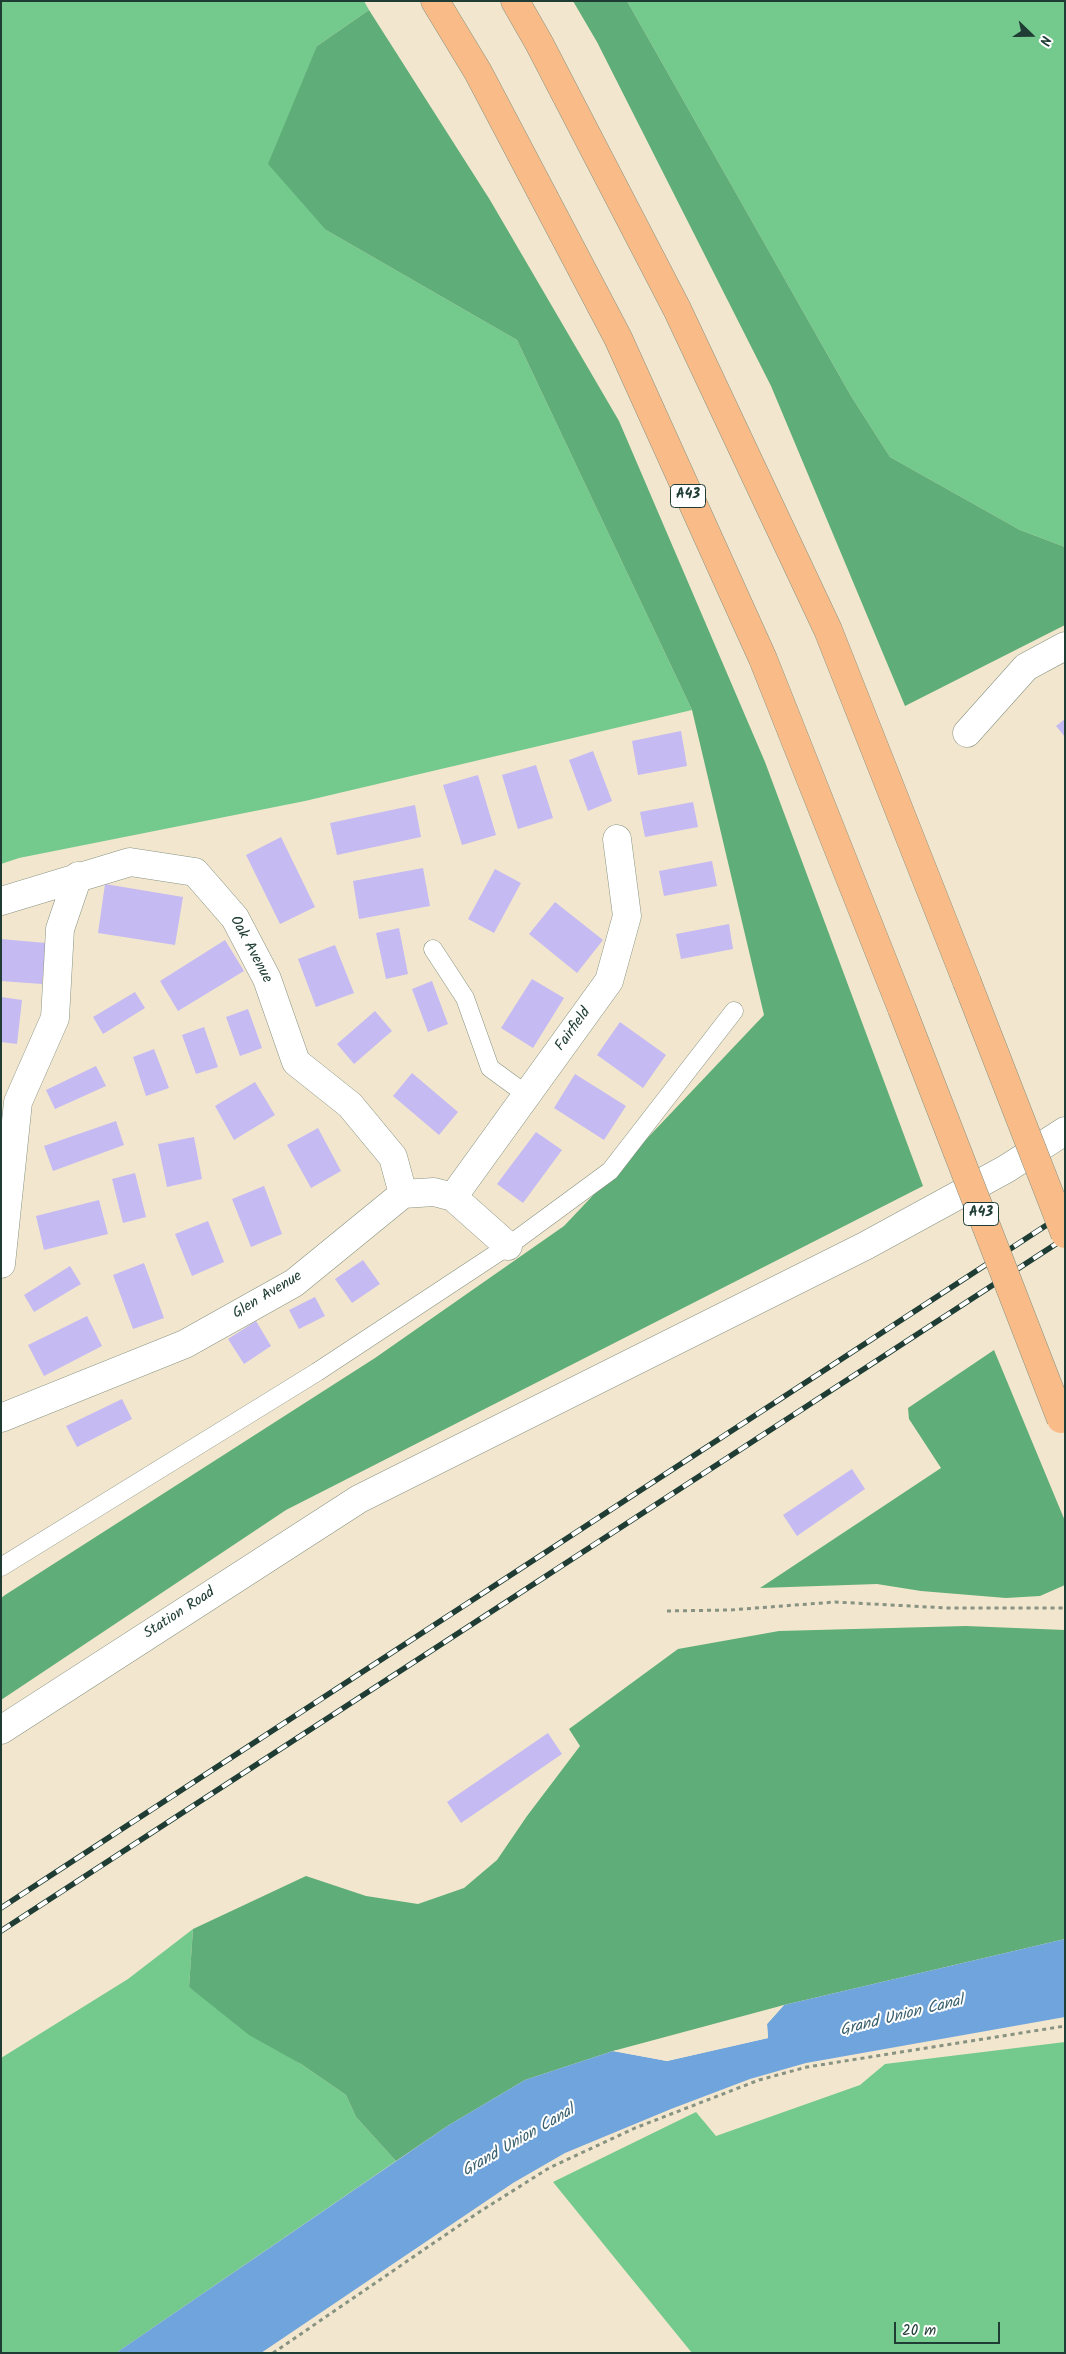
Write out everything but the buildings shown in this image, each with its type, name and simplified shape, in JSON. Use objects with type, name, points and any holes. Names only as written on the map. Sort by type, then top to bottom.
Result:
[{"type":"highway","name":"A43","points":[[435,1],[478,72],[618,338],[763,659],[902,1009],[1063,1424]]},
{"type":"highway","points":[[514,1],[539,43],[676,309],[828,630],[1065,1234]]},
{"type":"street","points":[[967,733],[1026,667],[1065,646]]},
{"type":"street","name":"Fairfield","points":[[453,1197],[609,981],[627,916],[618,839]]},
{"type":"street","name":"Oak Avenue","points":[[1,901],[78,876],[130,862],[195,872],[236,918],[267,979],[296,1062],[350,1106],[393,1157],[404,1194]]},
{"type":"street","points":[[1,1264],[18,1102],[55,1018],[60,929],[78,876]]},
{"type":"street","name":"Station Road","points":[[1,1730],[359,1499],[865,1246],[1006,1169],[1065,1131]]},
{"type":"street","points":[[404,1194],[434,1192],[453,1197],[508,1246]]},
{"type":"street","name":"Glen Avenue","points":[[1,1418],[185,1344],[202,1335],[294,1283],[404,1194]]},
{"type":"lane","points":[[433,949],[465,998],[490,1068],[527,1094]]},
{"type":"lane","points":[[1,1567],[317,1372],[508,1246],[610,1171],[734,1011]]},
{"type":"path","points":[[667,1611],[730,1610],[835,1602],[947,1608],[1065,1608]]},
{"type":"path","points":[[273,2353],[476,2214],[549,2168],[635,2128],[759,2080],[808,2067],[1065,2026]]},
{"type":"green space","points":[[1,1],[364,1],[369,10],[317,46],[326,230],[517,340],[692,710],[305,801],[19,858],[1,864]]},
{"type":"green space","points":[[573,1],[627,1],[851,396],[890,457],[1020,530],[1065,547],[1065,625],[905,706],[771,386],[597,42]]},
{"type":"green space","points":[[627,1],[1065,1],[1065,547],[1020,530],[890,457],[851,396]]},
{"type":"green space","points":[[369,10],[490,200],[619,421],[765,762],[923,1186],[286,1510],[1,1700],[1,1598],[375,1358],[564,1226],[764,1015],[692,710],[517,340],[326,230],[268,164],[317,46]]},
{"type":"green space","points":[[994,1350],[1065,1521],[1065,1585],[1040,1596],[1006,1598],[921,1591],[877,1584],[760,1588],[941,1468],[909,1419],[908,1408]]},
{"type":"green space","points":[[966,1626],[1065,1630],[1065,1939],[784,2005],[613,2051],[525,2080],[449,2125],[396,2161],[356,2117],[346,2095],[301,2064],[249,2035],[189,1987],[193,1929],[306,1876],[366,1896],[418,1904],[464,1888],[497,1860],[527,1816],[580,1746],[569,1729],[678,1649],[779,1631]]},
{"type":"green space","points":[[193,1929],[189,1987],[346,2095],[356,2117],[396,2161],[116,2353],[1,2353],[1,2058],[128,1979]]},
{"type":"green space","points":[[1065,2042],[1065,2353],[692,2353],[553,2182],[696,2112],[716,2136],[860,2085],[885,2064]]},
{"type":"water","name":"Grand Union Canal","points":[[1065,1939],[1065,2017],[806,2063],[750,2079],[565,2153],[513,2183],[261,2353],[116,2353],[449,2125],[525,2080],[613,2051],[667,2061],[768,2038],[767,2024],[784,2005]]},
{"type":"pier","points":[[784,2005],[767,2024],[768,2038],[667,2061],[613,2051],[619,2050],[667,2059],[765,2036],[765,2023],[779,2007]]},
{"type":"railway","points":[[1,1908],[1065,1213]]},
{"type":"railway","points":[[1,1931],[1065,1238]]}]
